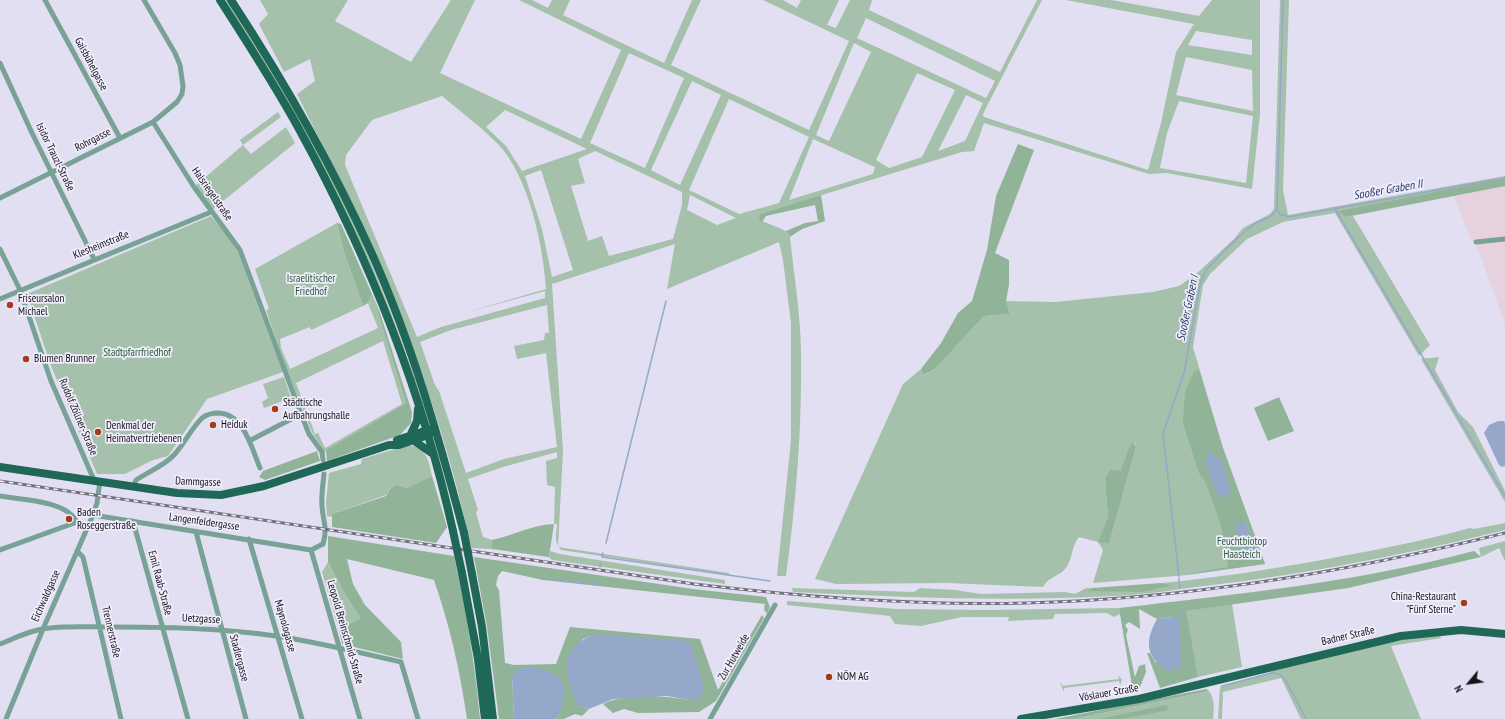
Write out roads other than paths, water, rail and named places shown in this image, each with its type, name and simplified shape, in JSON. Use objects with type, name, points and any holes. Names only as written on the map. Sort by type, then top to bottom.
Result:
[{"type":"main road","points":[[220,0],[256,55],[299,128],[332,192],[382,303],[427,432],[453,531],[478,659],[485,719]]},
{"type":"main road","points":[[231,0],[263,48],[341,188],[372,254],[393,306],[436,428],[464,533],[482,627],[493,719]]},
{"type":"main road","points":[[418,404],[417,421],[412,437],[433,454]]},
{"type":"main road","name":"Dammgasse","points":[[0,467],[198,495],[242,492],[389,445],[436,428]]},
{"type":"main road","name":"Badner Straße","points":[[1199,685],[1367,643],[1401,636],[1461,630],[1505,634]]},
{"type":"main road","name":"Vöslauer Straße","points":[[1021,719],[1098,707],[1199,685]]},
{"type":"street","name":"Gaisbühelgasse","points":[[45,0],[120,138]]},
{"type":"street","points":[[144,0],[175,53],[182,77],[182,94],[177,102],[153,122]]},
{"type":"street","name":"Isidor Trauzl-Straße","points":[[0,63],[94,259]]},
{"type":"street","name":"Rohrgasse","points":[[0,198],[153,122]]},
{"type":"street","name":"Halsriegelstraße","points":[[153,122],[211,212],[240,250],[301,414],[310,434],[322,452],[322,460]]},
{"type":"street","name":"Klesheimstraße","points":[[0,298],[211,212]]},
{"type":"street","points":[[1476,242],[1505,239]]},
{"type":"street","name":"Rudolf Zöllner-Straße","points":[[0,249],[20,290],[51,381],[97,480]]},
{"type":"street","points":[[133,486],[136,480],[174,456],[206,415],[213,413],[224,413],[238,422],[249,441],[260,468]]},
{"type":"street","points":[[249,441],[301,414]]},
{"type":"street","points":[[311,550],[323,544],[326,527],[322,506],[324,474]]},
{"type":"street","name":"Eichwaldgasse","points":[[6,719],[43,629],[93,515],[97,503],[97,480]]},
{"type":"street","points":[[0,496],[60,506],[74,516],[77,522]]},
{"type":"street","name":"Langenfeldergasse","points":[[93,515],[311,550]]},
{"type":"street","name":"Emil Raab-Straße","points":[[133,521],[161,627],[188,719]]},
{"type":"street","points":[[0,550],[77,522],[88,526]]},
{"type":"street","name":"Stadlergasse","points":[[196,532],[246,719]]},
{"type":"street","name":"Maynologasse","points":[[249,539],[302,719]]},
{"type":"street","name":"Leopold Breinschmid-Straße","points":[[311,550],[360,719]]},
{"type":"street","name":"Trennerstraße","points":[[77,551],[83,557],[122,719]]},
{"type":"street","name":"Zur Hutweide","points":[[710,719],[775,605]]},
{"type":"street","name":"Uetzgasse","points":[[0,644],[33,631],[43,629],[100,627],[161,627],[222,630],[277,636],[401,662],[418,719]]},
{"type":"water","points":[[1498,421],[1504,421],[1505,424],[1505,466],[1502,467],[1499,465],[1484,433],[1489,425]]},
{"type":"water","points":[[1209,451],[1222,461],[1231,493],[1218,498],[1205,462]]},
{"type":"water","points":[[1245,521],[1258,555],[1245,559],[1235,526]]},
{"type":"water","points":[[1174,617],[1180,620],[1181,668],[1168,671],[1155,660],[1151,654],[1149,642],[1150,635],[1157,619]]},
{"type":"water","points":[[595,634],[689,641],[693,648],[704,690],[700,698],[689,700],[667,696],[613,699],[589,709],[579,706],[570,684],[568,674],[567,665],[569,656],[582,640]]},
{"type":"water","points":[[519,667],[538,668],[555,674],[565,686],[560,714],[555,719],[514,719],[512,677]]},
{"type":"waterway","name":"Sooßer Graben I","points":[[1179,577],[1163,433],[1184,373],[1200,285],[1206,270],[1235,240],[1255,223],[1270,217],[1277,209],[1283,0]]},
{"type":"waterway","name":"Sooßer Graben II","points":[[1277,209],[1280,214],[1288,217],[1505,178]]},
{"type":"waterway","points":[[1335,209],[1505,496]]},
{"type":"waterway","points":[[606,543],[666,301]]},
{"type":"waterway","points":[[603,553],[602,557],[770,581]]},
{"type":"waterway","points":[[600,567],[601,563]]},
{"type":"waterway","points":[[552,579],[597,585],[598,578]]},
{"type":"waterway","points":[[1179,579],[1180,588]]},
{"type":"waterway","points":[[1180,620],[1182,610]]},
{"type":"waterway","points":[[1222,686],[1272,673],[1279,674],[1285,679],[1306,719]]},
{"type":"railway","points":[[0,481],[694,584],[818,597],[901,602],[984,604],[1026,603],[1147,596],[1267,581],[1327,571],[1387,560],[1505,533]]},
{"type":"place","name":"Friseursalon Michael","points":[[10,305]]},
{"type":"place","name":"Blumen Brunner","points":[[26,359]]},
{"type":"place","name":"Städtische Aufbahrungshalle","points":[[275,409]]},
{"type":"place","name":"Heiduk","points":[[213,425]]},
{"type":"place","name":"Denkmal der Heimatvertriebenen","points":[[98,432]]},
{"type":"place","name":"Baden Roseggerstraße","points":[[69,519]]},
{"type":"place","name":"China-Restaurant \"Fünf Sterne\"","points":[[1464,603]]},
{"type":"place","name":"NÖM AG","points":[[829,677]]},
{"type":"park label","name":"Israelitischer Friedhof","points":[[311,285]]},
{"type":"park label","name":"Stadtpfarrfriedhof","points":[[137,353]]},
{"type":"park label","name":"Feuchtbiotop Haasteich","points":[[1242,548]]}]
